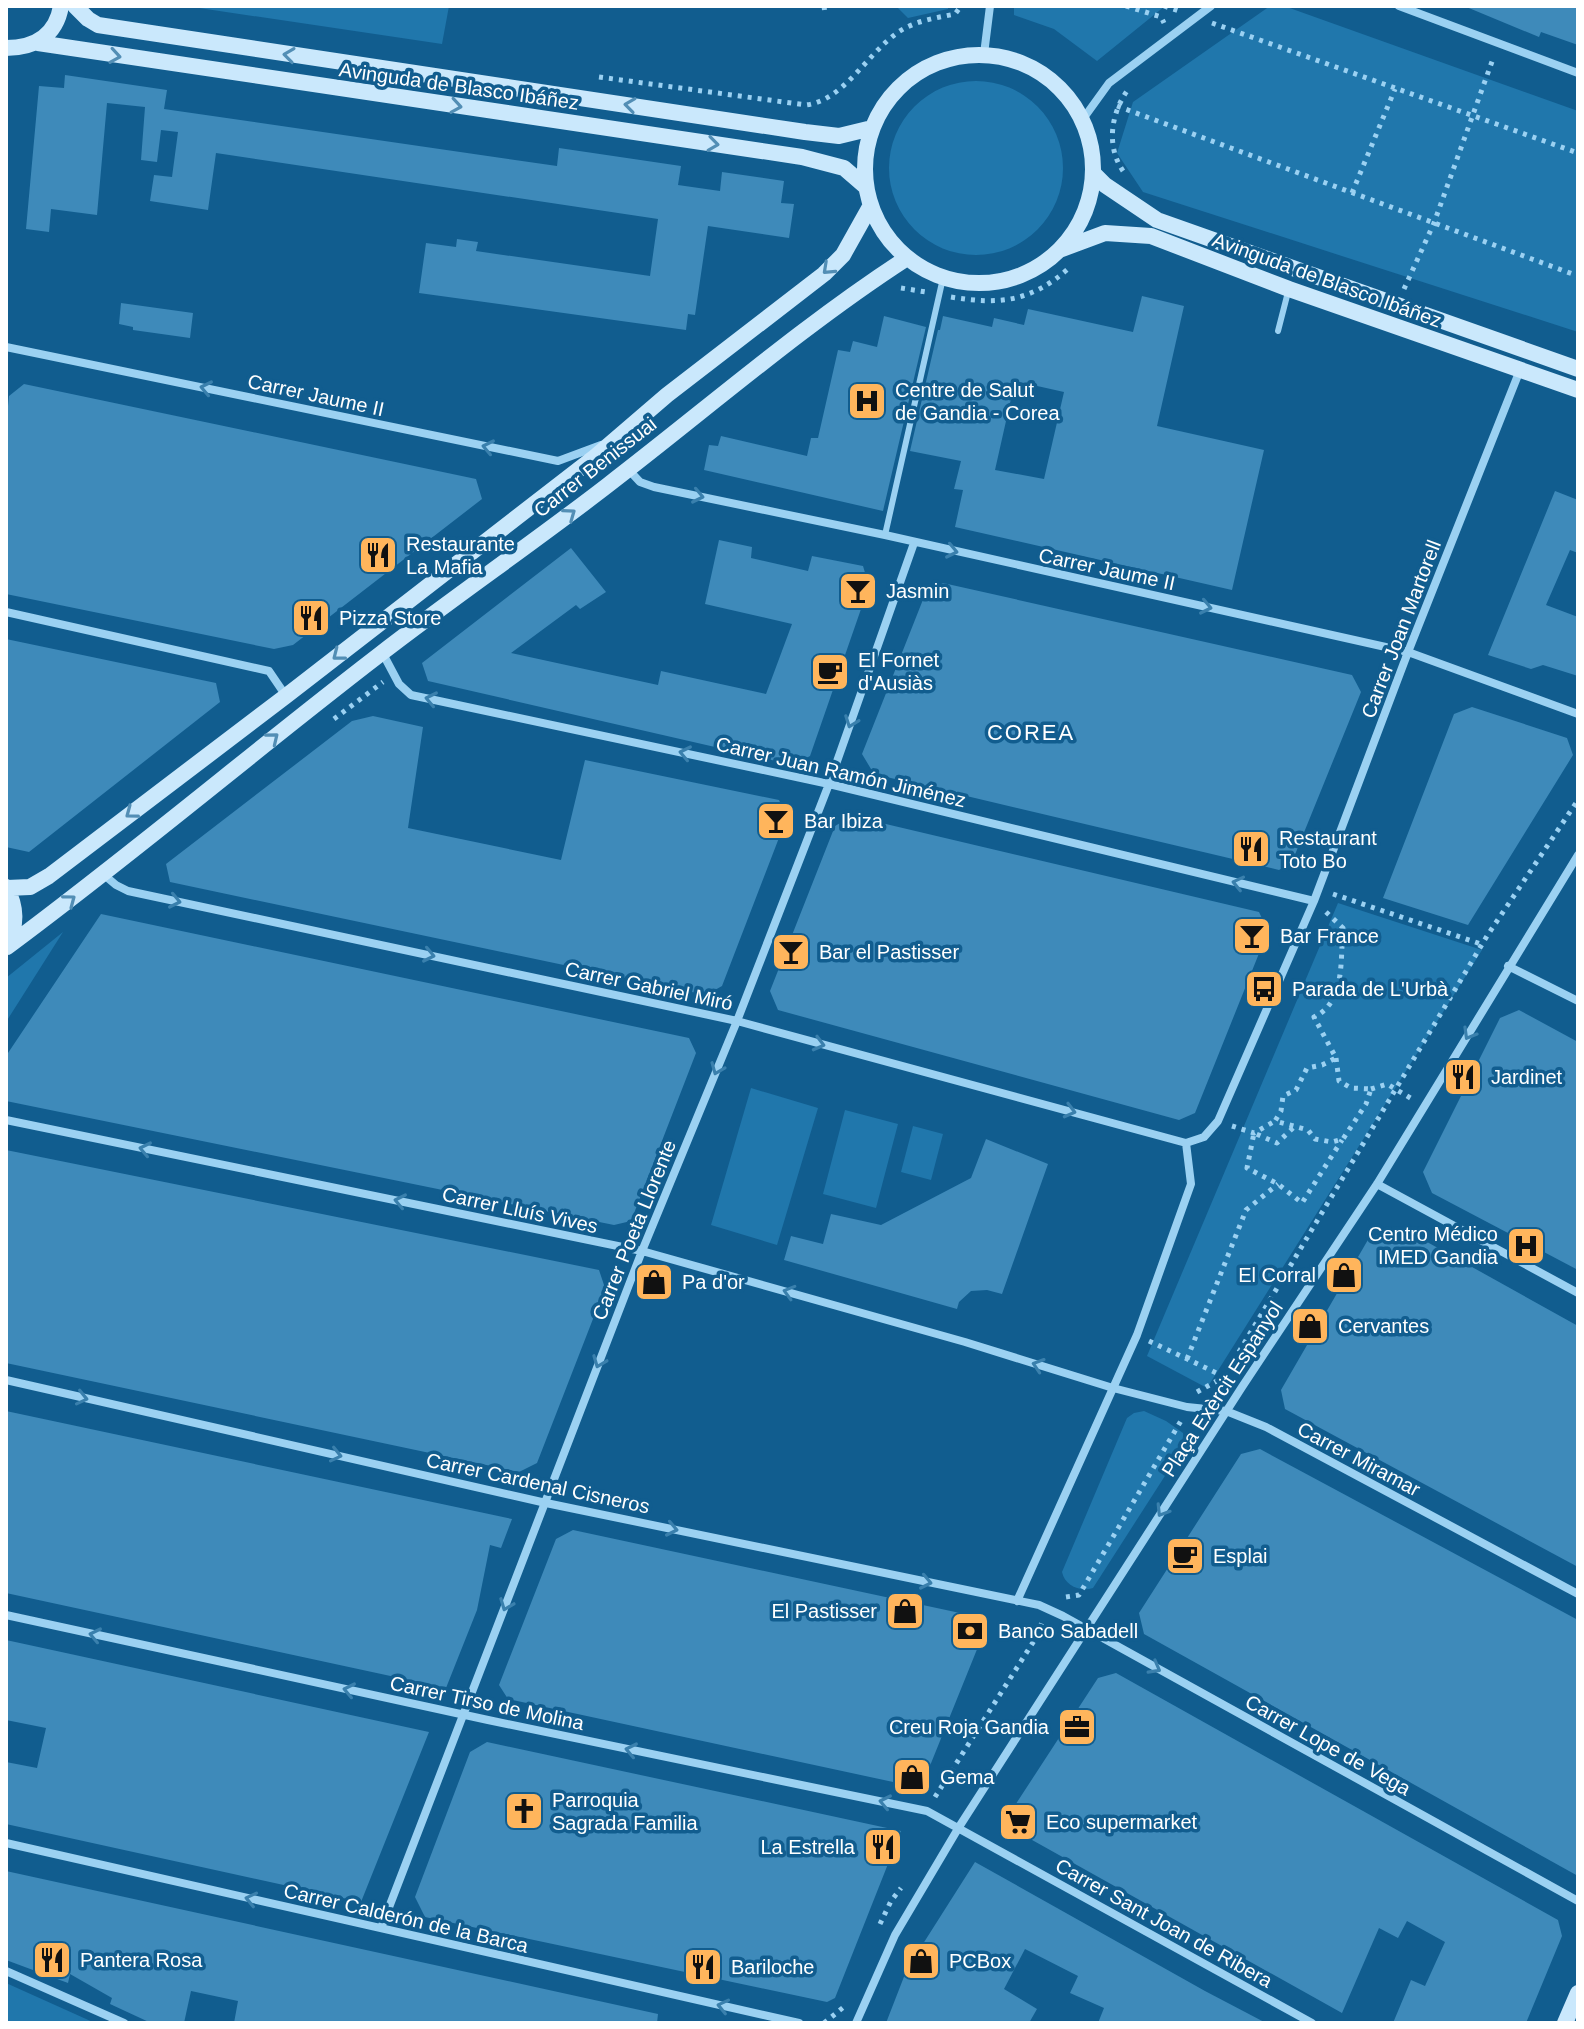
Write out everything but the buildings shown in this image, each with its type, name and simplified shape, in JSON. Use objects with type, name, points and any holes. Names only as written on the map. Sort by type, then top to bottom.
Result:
[{"type":"main road","points":[[38,43],[53,28],[61,6]]},
{"type":"main road","name":"Avinguda de Blasco Ibáñez","points":[[75,6],[98,25],[194,40],[805,132],[839,136],[872,128]]},
{"type":"main road","name":"Avinguda de Blasco Ibáñez","points":[[6,48],[38,43],[802,157],[844,168],[866,187]]},
{"type":"main road","points":[[984,54],[1015,60],[1042,73],[1065,94],[1083,119],[1092,146],[1094,174],[1089,201],[1078,227],[1061,249],[1037,267],[1010,279],[981,283],[943,278],[907,258],[887,237],[866,187],[865,157],[872,128],[890,97],[916,73],[949,59],[984,54]]},
{"type":"main road","name":"Avinguda de Blasco Ibáñez","points":[[1094,174],[1157,220],[1578,369]]},
{"type":"main road","name":"Carrer Benissuai","points":[[7,887],[30,887],[49,876],[616,439],[667,395],[824,274],[843,255],[871,205]]},
{"type":"main road","name":"Avinguda de Blasco Ibáñez","points":[[1061,249],[1105,233],[1151,236],[1289,289],[1578,390]]},
{"type":"main road","name":"Carrer Benissuai","points":[[6,947],[103,874],[382,652],[611,483],[856,291],[907,258]]},
{"type":"main road","points":[[6,947],[13,933],[15,918],[7,887]]},
{"type":"main road","points":[[1565,2023],[1578,1993]]},
{"type":"street","points":[[984,54],[990,6]]},
{"type":"street","points":[[1083,119],[1109,83],[1211,6]]},
{"type":"street","points":[[1398,6],[1578,73]]},
{"type":"street","name":"Carrer Jaume II","points":[[6,347],[558,461],[616,439]]},
{"type":"street","name":"Carrer Joan Martorell","points":[[1314,901],[1408,652],[1520,370]]},
{"type":"street","name":"Carrer Jaume II","points":[[627,468],[640,482],[654,487],[885,535],[1408,652],[1578,714]]},
{"type":"street","name":"Carrer Poeta Llorente","points":[[381,1928],[642,1251],[737,1021],[829,784],[914,543]]},
{"type":"street","points":[[6,612],[269,671],[286,696]]},
{"type":"street","points":[[382,652],[392,675]]},
{"type":"street","name":"Carrer Juan Ramón Jiménez","points":[[392,675],[411,695],[829,784],[1314,901]]},
{"type":"street","name":"Plaça Exèrcit Espanyol","points":[[856,2023],[878,1969],[902,1923],[959,1827],[1226,1411],[1377,1184],[1578,855]]},
{"type":"street","name":"Carrer Gabriel Miró","points":[[103,874],[128,891],[737,1021],[1186,1143]]},
{"type":"street","points":[[1017,1601],[1137,1335],[1191,1184],[1186,1143],[1204,1137],[1218,1121],[1314,901]]},
{"type":"street","points":[[1508,966],[1578,1001]]},
{"type":"street","name":"Carrer Lluís Vives","points":[[6,1120],[642,1251],[965,1342],[1113,1388]]},
{"type":"street","points":[[1377,1184],[1578,1293]]},
{"type":"street","name":"Carrer Cardenal Cisneros","points":[[6,1380],[546,1503],[1039,1605],[1063,1616]]},
{"type":"street","name":"Carrer Miramar","points":[[1113,1388],[1187,1407],[1226,1411],[1250,1419],[1578,1594]]},
{"type":"street","name":"Carrer Tirso de Molina","points":[[6,1615],[463,1715],[920,1810],[959,1827]]},
{"type":"street","name":"Carrer Lope de Vega","points":[[1063,1616],[1578,1901]]},
{"type":"street","name":"Carrer Sant Joan de Ribera","points":[[959,1827],[1312,2023]]},
{"type":"street","name":"Carrer Calderón de la Barca","points":[[6,1843],[799,2023]]},
{"type":"street","points":[[6,1971],[124,2023]]},
{"type":"lane","points":[[885,535],[943,278]]},
{"type":"lane","points":[[1278,331],[1289,289]]},
{"type":"path","points":[[824,6],[825,14]]},
{"type":"path","points":[[588,76],[815,104],[835,93],[898,32],[916,23],[955,14],[961,6]]},
{"type":"path","points":[[1126,6],[1161,17],[1170,35]]},
{"type":"path","points":[[1210,23],[1578,153]]},
{"type":"path","points":[[1398,306],[1434,223],[1498,44]]},
{"type":"path","points":[[1125,173],[1118,164],[1112,117],[1125,93],[1135,83]]},
{"type":"path","points":[[1352,193],[1395,89]]},
{"type":"path","points":[[1098,99],[1578,276]]},
{"type":"path","points":[[899,288],[978,301],[1008,301],[1053,282],[1071,266]]},
{"type":"path","points":[[1391,281],[1420,290]]},
{"type":"path","points":[[330,723],[392,675]]},
{"type":"path","points":[[1079,1595],[1187,1407],[1198,1390],[1224,1377],[1394,1089],[1578,800]]},
{"type":"path","points":[[1318,889],[1484,945]]},
{"type":"path","points":[[1314,901],[1343,928],[1336,997],[1324,1013],[1314,1017],[1336,1058],[1339,1081],[1351,1088],[1371,1089],[1387,1084],[1426,1107]]},
{"type":"path","points":[[1336,1058],[1307,1068],[1296,1090],[1283,1096],[1281,1111],[1275,1121],[1254,1133],[1247,1168],[1278,1184],[1302,1203],[1366,1104],[1371,1089]]},
{"type":"path","points":[[1218,1121],[1277,1143],[1293,1128]]},
{"type":"path","points":[[1275,1121],[1308,1130],[1315,1139],[1332,1142],[1343,1139]]},
{"type":"path","points":[[1187,1359],[1246,1210],[1278,1184]]},
{"type":"path","points":[[1137,1335],[1242,1387]]},
{"type":"shaded area","points":[[186,6],[449,6],[442,44]]},
{"type":"shaded area","points":[[896,6],[948,6],[948,9],[908,18]]},
{"type":"shaded area","points":[[1014,6],[1165,6],[1097,61],[1054,29],[1014,15]]},
{"type":"shaded area","points":[[1270,6],[1284,6],[1578,111],[1578,332],[1143,192],[1117,153],[1133,102]]},
{"type":"shaded area","points":[[976,81],[1009,87],[1038,106],[1057,135],[1063,168],[1057,201],[1038,230],[1009,249],[976,255],[943,249],[914,230],[895,201],[889,168],[895,135],[914,106],[943,87]]},
{"type":"shaded area","points":[[1338,903],[1482,950],[1207,1388],[1147,1356]]},
{"type":"shaded area","points":[[63,932],[6,1022],[6,978]]},
{"type":"shaded area","points":[[751,1088],[818,1108],[777,1245],[711,1225]]},
{"type":"shaded area","points":[[845,1110],[898,1124],[876,1208],[823,1194]]},
{"type":"shaded area","points":[[913,1126],[943,1134],[931,1180],[901,1172]]},
{"type":"shaded area","points":[[1144,1411],[1183,1433],[1184,1443],[1093,1588],[1074,1587],[1066,1581],[1062,1572],[1127,1418]]},
{"type":"shaded area","points":[[6,1983],[95,2023],[6,2023]]},
{"type":"place","name":"Centre de Salut de Gandia - Corea","points":[[867,401]]},
{"type":"place","name":"Restaurante La Mafia","points":[[378,555]]},
{"type":"place","name":"Jasmin","points":[[858,591]]},
{"type":"place","name":"Pizza Store","points":[[311,618]]},
{"type":"place","name":"El Fornet d'Ausiàs","points":[[830,672]]},
{"type":"place","name":"Bar Ibiza","points":[[776,821]]},
{"type":"place","name":"Restaurant Toto Bo","points":[[1251,849]]},
{"type":"place","name":"Bar France","points":[[1252,936]]},
{"type":"place","name":"Bar el Pastisser","points":[[791,952]]},
{"type":"place","name":"Parada de L'Urbà","points":[[1264,989]]},
{"type":"place","name":"Jardinet","points":[[1463,1077]]},
{"type":"place","name":"Centro Médico IMED Gandia","points":[[1526,1246]]},
{"type":"place","name":"El Corral","points":[[1344,1275]]},
{"type":"place","name":"Pa d'or","points":[[654,1282]]},
{"type":"place","name":"Cervantes","points":[[1310,1326]]},
{"type":"place","name":"Esplai","points":[[1185,1556]]},
{"type":"place","name":"El Pastisser","points":[[905,1611]]},
{"type":"place","name":"Banco Sabadell","points":[[970,1631]]},
{"type":"place","name":"Creu Roja Gandia","points":[[1077,1727]]},
{"type":"place","name":"Gema","points":[[912,1777]]},
{"type":"place","name":"Parroquia Sagrada Familia","points":[[524,1811]]},
{"type":"place","name":"Eco supermarket","points":[[1018,1822]]},
{"type":"place","name":"La Estrella","points":[[883,1847]]},
{"type":"place","name":"Pantera Rosa","points":[[52,1960]]},
{"type":"place","name":"PCBox","points":[[921,1961]]},
{"type":"place","name":"Bariloche","points":[[703,1967]]},
{"type":"district","name":"COREA","points":[[1031,732]]}]
